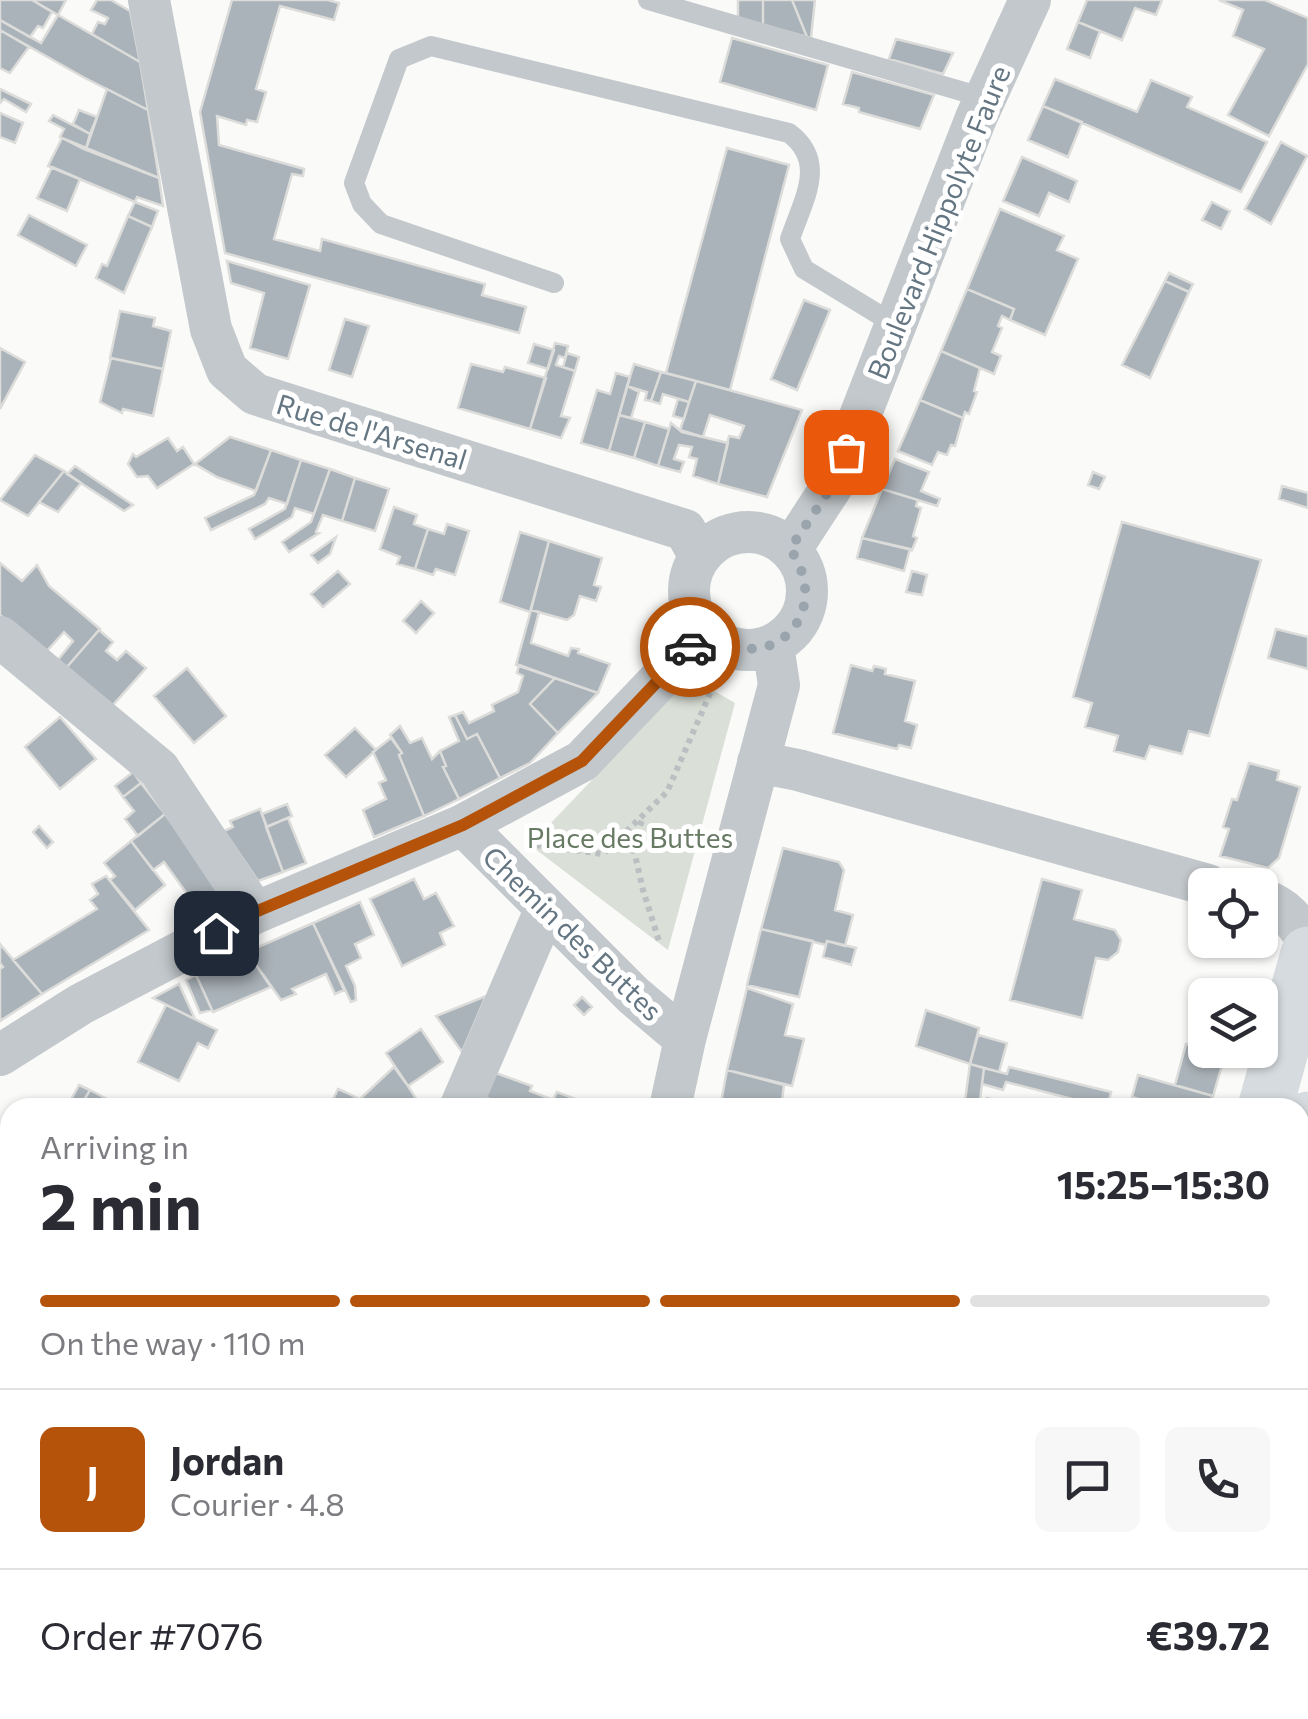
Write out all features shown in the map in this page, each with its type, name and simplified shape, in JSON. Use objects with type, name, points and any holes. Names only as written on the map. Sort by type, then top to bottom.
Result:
[{"type":"main road","points":[[1268,1098],[1308,954]]},
{"type":"street","name":"Rue de l'Arsenal","points":[[148,0],[211,329],[227,370],[255,394],[685,530],[700,555]]},
{"type":"street","name":"Boulevard Hippolyte Faure","points":[[790,549],[834,483],[985,98],[1030,0]]},
{"type":"street","points":[[754,531],[774,537],[790,549],[801,564],[806,601],[800,619],[788,634],[773,645],[755,650],[719,643],[705,632],[689,603],[692,570],[714,541],[733,533],[754,531]]},
{"type":"street","points":[[0,1055],[81,1004],[255,912],[463,825],[582,761],[705,632]]},
{"type":"street","points":[[0,637],[158,769],[255,912]]},
{"type":"street","points":[[672,1098],[684,1039],[778,685],[773,645]]},
{"type":"street","points":[[758,762],[1188,879]]},
{"type":"street","name":"Chemin des Buttes","points":[[463,825],[633,995],[684,1039]]},
{"type":"street","points":[[1278,907],[1295,919],[1308,942]]},
{"type":"street","points":[[464,1098],[546,908]]},
{"type":"lane","points":[[648,0],[714,10],[985,98]]},
{"type":"lane","points":[[554,283],[381,224],[362,204],[354,183],[399,59],[432,46],[789,133],[804,144],[813,169],[790,238],[804,268],[896,324]]},
{"type":"path","points":[[530,844],[603,854],[667,792],[712,690]]},
{"type":"path","points":[[644,814],[632,842],[660,944]]},
{"type":"green space","name":"Place des Buttes","points":[[690,677],[735,703],[668,950],[530,845]]},
{"type":"building","points":[[0,0],[32,0],[52,12],[43,28],[38,26],[30,37],[0,20]]},
{"type":"building","points":[[32,0],[66,0],[58,15]]},
{"type":"building","points":[[97,0],[111,0],[130,11],[140,62],[92,34],[98,22],[105,24],[108,18],[91,10]]},
{"type":"building","points":[[232,0],[339,3],[334,20],[280,6],[256,89],[266,92],[257,122],[247,120],[246,125],[217,116],[219,145],[304,169],[303,176],[292,174],[274,239],[320,251],[322,239],[485,284],[482,295],[526,307],[519,333],[225,253],[200,112]]},
{"type":"building","points":[[738,0],[763,0],[763,25],[738,18]]},
{"type":"building","points":[[763,0],[792,0],[807,37],[763,25]]},
{"type":"building","points":[[792,0],[815,0],[811,38],[807,37]]},
{"type":"building","points":[[1087,0],[1162,0],[1156,15],[1135,8],[1122,40],[1078,22]]},
{"type":"building","points":[[1219,0],[1265,0],[1308,18],[1308,64],[1269,136],[1228,115],[1264,49],[1233,36],[1243,10]]},
{"type":"building","points":[[58,15],[140,62],[148,110],[0,30],[0,20],[41,43]]},
{"type":"building","points":[[1078,22],[1100,31],[1090,58],[1067,49]]},
{"type":"building","points":[[0,30],[29,47],[10,73],[0,68]]},
{"type":"building","points":[[732,38],[828,65],[816,110],[720,82]]},
{"type":"building","points":[[896,39],[953,53],[943,74],[889,59]]},
{"type":"building","points":[[852,72],[934,95],[920,129],[843,104]]},
{"type":"building","points":[[1055,79],[1137,112],[1151,80],[1192,97],[1187,107],[1267,142],[1241,192],[1043,106]]},
{"type":"building","points":[[0,89],[31,104],[26,112],[4,99],[0,103]]},
{"type":"building","points":[[107,89],[148,110],[159,178],[86,149]]},
{"type":"building","points":[[1043,106],[1082,122],[1068,157],[1028,140]]},
{"type":"building","points":[[79,110],[97,117],[90,134],[73,124]]},
{"type":"building","points":[[0,113],[23,123],[15,143],[0,137]]},
{"type":"building","points":[[53,115],[90,134],[86,149],[159,178],[84,149],[60,137],[64,129],[49,121]]},
{"type":"building","points":[[62,138],[159,178],[163,206],[137,197],[135,202],[48,166]]},
{"type":"building","points":[[1281,142],[1307,156],[1271,224],[1245,209]]},
{"type":"building","points":[[727,148],[789,165],[730,390],[666,373]]},
{"type":"building","points":[[1022,157],[1077,181],[1069,202],[1049,193],[1039,216],[1003,201]]},
{"type":"building","points":[[52,167],[80,179],[67,211],[37,198]]},
{"type":"building","points":[[135,202],[158,211],[152,227],[128,216]]},
{"type":"building","points":[[1212,202],[1230,211],[1221,229],[1202,220]]},
{"type":"building","points":[[1000,209],[1064,236],[1057,250],[1078,259],[1045,335],[1010,320],[1014,309],[967,289]]},
{"type":"building","points":[[29,215],[87,245],[76,266],[18,235]]},
{"type":"building","points":[[128,216],[152,227],[124,293],[96,278],[102,264],[107,266]]},
{"type":"building","points":[[227,261],[310,285],[288,359],[250,348],[264,293],[231,283]]},
{"type":"building","points":[[1169,273],[1193,284],[1189,292],[1165,281]]},
{"type":"building","points":[[1165,281],[1189,292],[1150,378],[1122,365]]},
{"type":"building","points":[[967,289],[1014,309],[1010,320],[1002,316],[998,326],[1002,328],[992,352],[1001,356],[994,374],[941,351]]},
{"type":"building","points":[[804,300],[830,310],[797,390],[771,379]]},
{"type":"building","points":[[120,311],[155,318],[153,326],[171,331],[163,369],[110,358]]},
{"type":"building","points":[[345,319],[369,326],[352,377],[329,370]]},
{"type":"building","points":[[555,343],[568,346],[565,358],[559,356],[556,365],[575,371],[561,416],[570,418],[561,438],[530,429]]},
{"type":"building","points":[[534,344],[554,350],[548,369],[528,363]]},
{"type":"building","points":[[0,348],[25,362],[0,409]]},
{"type":"building","points":[[941,351],[980,368],[974,391],[977,392],[969,414],[965,412],[963,418],[920,400]]},
{"type":"building","points":[[567,353],[579,357],[575,371],[563,367]]},
{"type":"building","points":[[111,358],[163,369],[153,416],[123,409],[122,413],[100,402]]},
{"type":"building","points":[[471,364],[503,372],[505,367],[546,378],[530,429],[458,408]]},
{"type":"building","points":[[634,364],[661,372],[651,401],[645,400],[647,392],[627,386]]},
{"type":"building","points":[[661,372],[696,381],[689,402],[663,394],[660,404],[651,401]]},
{"type":"building","points":[[616,373],[630,377],[609,451],[581,443],[597,390],[610,394]]},
{"type":"building","points":[[696,381],[802,410],[767,497],[718,484],[729,436],[739,438],[744,426],[710,415],[703,437],[680,430]]},
{"type":"building","points":[[627,386],[639,392],[631,418],[619,415]]},
{"type":"building","points":[[678,399],[689,402],[684,419],[673,416]]},
{"type":"building","points":[[920,400],[963,418],[955,446],[951,445],[947,455],[938,452],[932,465],[898,451]]},
{"type":"building","points":[[619,415],[645,422],[634,458],[609,451]]},
{"type":"building","points":[[645,422],[669,429],[658,466],[634,458]]},
{"type":"building","points":[[671,423],[682,432],[728,443],[718,484],[693,476],[697,459],[689,457],[692,447],[679,445],[674,459],[684,462],[680,472],[658,466]]},
{"type":"building","points":[[230,437],[271,450],[256,491],[195,464]]},
{"type":"building","points":[[168,438],[177,451],[183,447],[194,464],[157,488],[148,476],[137,477],[128,464],[133,454],[136,457]]},
{"type":"building","points":[[271,450],[301,460],[287,504],[269,498],[265,504],[211,530],[205,518],[254,495]]},
{"type":"building","points":[[35,455],[64,471],[28,516],[0,500]]},
{"type":"building","points":[[895,459],[929,472],[921,491],[940,499],[937,506],[882,489]]},
{"type":"building","points":[[301,460],[330,469],[314,514],[295,508],[292,517],[255,539],[249,529],[285,509]]},
{"type":"building","points":[[75,466],[133,505],[124,511],[67,474]]},
{"type":"building","points":[[330,469],[355,478],[342,521],[323,515],[316,532],[319,533],[289,552],[282,542],[311,522]]},
{"type":"building","points":[[64,471],[81,483],[58,512],[39,502]]},
{"type":"building","points":[[1093,472],[1105,477],[1099,489],[1088,485]]},
{"type":"building","points":[[355,478],[389,489],[375,531],[342,521]]},
{"type":"building","points":[[1282,486],[1308,493],[1308,508],[1279,499]]},
{"type":"building","points":[[882,489],[918,500],[916,506],[921,508],[912,550],[862,538]]},
{"type":"building","points":[[394,507],[417,515],[414,524],[428,529],[415,569],[397,564],[400,557],[380,549]]},
{"type":"building","points":[[1122,522],[1261,560],[1209,736],[1189,731],[1182,754],[1150,746],[1145,759],[1114,751],[1118,736],[1085,727],[1092,703],[1073,697]]},
{"type":"building","points":[[447,524],[469,531],[455,575],[436,569],[433,575],[415,569],[428,529],[444,534]]},
{"type":"building","points":[[520,532],[549,541],[530,612],[500,602]]},
{"type":"building","points":[[336,537],[330,554],[318,563],[311,555]]},
{"type":"building","points":[[862,538],[910,549],[904,571],[857,558]]},
{"type":"building","points":[[549,541],[602,558],[594,585],[601,587],[596,601],[580,596],[574,615],[567,620],[531,610]]},
{"type":"building","points":[[0,563],[22,581],[37,565],[49,586],[100,629],[66,668],[57,661],[73,641],[64,632],[46,652],[0,615]]},
{"type":"building","points":[[338,571],[350,584],[323,607],[311,594]]},
{"type":"building","points":[[912,571],[927,575],[922,595],[906,592]]},
{"type":"building","points":[[421,601],[434,613],[416,633],[403,621]]},
{"type":"building","points":[[531,610],[539,612],[531,643],[568,656],[571,648],[579,649],[578,653],[610,664],[598,693],[516,665]]},
{"type":"building","points":[[1276,629],[1308,637],[1308,669],[1268,658]]},
{"type":"building","points":[[99,630],[113,642],[106,651],[117,660],[126,651],[146,668],[112,706],[66,668]]},
{"type":"building","points":[[519,665],[555,678],[530,704],[558,733],[530,763],[500,778],[477,734],[467,739],[455,715],[463,712],[469,723],[494,711],[492,705],[518,692],[523,676],[517,673]]},
{"type":"building","points":[[851,665],[872,671],[874,666],[886,669],[885,674],[915,681],[905,721],[917,725],[911,748],[899,745],[897,749],[833,733]]},
{"type":"building","points":[[187,668],[226,716],[194,743],[154,696]]},
{"type":"building","points":[[555,678],[598,693],[558,733],[530,704]]},
{"type":"building","points":[[455,715],[467,739],[477,734],[500,778],[459,799],[443,767],[446,766],[440,751],[459,741],[449,717]]},
{"type":"building","points":[[60,717],[96,759],[60,789],[25,747]]},
{"type":"building","points":[[400,726],[410,743],[422,738],[432,759],[440,751],[446,766],[443,767],[459,799],[424,816],[399,755],[402,753],[390,735]]},
{"type":"building","points":[[355,728],[376,750],[346,777],[325,755]]},
{"type":"building","points":[[391,738],[402,753],[399,755],[424,816],[374,837],[363,810],[386,799],[379,783],[386,780],[373,752]]},
{"type":"building","points":[[1249,763],[1279,771],[1277,780],[1300,787],[1279,858],[1268,868],[1220,856],[1229,829],[1223,827],[1232,799],[1237,800]]},
{"type":"building","points":[[133,772],[141,783],[123,797],[115,786]]},
{"type":"building","points":[[141,783],[165,814],[138,836],[125,819],[134,811],[123,797]]},
{"type":"building","points":[[287,804],[292,816],[267,827],[262,814]]},
{"type":"building","points":[[260,809],[283,872],[258,881],[224,831],[233,827],[230,821]]},
{"type":"building","points":[[165,814],[223,891],[195,905],[164,862],[153,870],[131,841]]},
{"type":"building","points":[[288,818],[306,863],[283,872],[266,827]]},
{"type":"building","points":[[39,826],[53,842],[47,848],[33,832]]},
{"type":"building","points":[[131,841],[165,885],[135,910],[110,880],[115,876],[104,863]]},
{"type":"building","points":[[783,848],[839,862],[844,870],[835,910],[853,915],[845,946],[761,929]]},
{"type":"building","points":[[106,876],[149,930],[42,994],[13,960],[97,909],[90,900],[98,894],[92,884]]},
{"type":"building","points":[[414,879],[424,899],[436,893],[454,926],[440,933],[445,945],[402,966],[370,899]]},
{"type":"building","points":[[1042,879],[1082,890],[1074,919],[1115,930],[1121,940],[1118,952],[1108,960],[1096,958],[1082,1018],[1010,1000]]},
{"type":"building","points":[[360,902],[374,935],[355,944],[361,958],[346,966],[355,986],[356,1000],[351,1002],[313,923]]},
{"type":"building","points":[[313,923],[344,990],[335,994],[326,974],[292,989],[296,994],[281,1000],[247,952]]},
{"type":"building","points":[[761,929],[813,941],[799,997],[747,985]]},
{"type":"building","points":[[827,941],[856,948],[851,965],[823,957]]},
{"type":"building","points":[[0,944],[42,994],[0,1021],[3,967]]},
{"type":"building","points":[[247,952],[271,987],[213,1012],[196,975]]},
{"type":"building","points":[[196,975],[212,1010],[200,1013],[186,980]]},
{"type":"building","points":[[179,984],[195,1019],[153,998]]},
{"type":"building","points":[[747,988],[793,1004],[785,1035],[804,1039],[792,1086],[727,1070]]},
{"type":"building","points":[[486,996],[462,1052],[436,1016]]},
{"type":"building","points":[[582,997],[592,1007],[584,1015],[574,1005]]},
{"type":"building","points":[[166,1005],[217,1030],[208,1048],[198,1043],[179,1081],[138,1062]]},
{"type":"building","points":[[926,1010],[979,1028],[970,1064],[916,1046]]},
{"type":"building","points":[[421,1029],[443,1062],[408,1086],[386,1053]]},
{"type":"building","points":[[978,1035],[1007,1043],[999,1072],[970,1064]]},
{"type":"building","points":[[1186,1044],[1188,1068],[1221,1068],[1213,1096],[1175,1085]]},
{"type":"building","points":[[970,1064],[984,1068],[980,1098],[965,1098]]},
{"type":"building","points":[[394,1067],[416,1098],[361,1098]]},
{"type":"building","points":[[1009,1067],[1111,1092],[1110,1098],[1068,1098],[1006,1082],[1003,1090],[982,1084],[984,1068],[1007,1074]]},
{"type":"building","points":[[727,1070],[784,1085],[782,1098],[722,1098]]},
{"type":"building","points":[[493,1072],[532,1086],[530,1091],[548,1098],[487,1098]]},
{"type":"building","points":[[1138,1075],[1213,1096],[1212,1098],[1132,1097]]},
{"type":"building","points":[[79,1085],[90,1090],[85,1098],[72,1098]]},
{"type":"building","points":[[338,1089],[357,1098],[334,1098]]},
{"type":"building","points":[[90,1090],[105,1098],[85,1098]]},
{"type":"way so far","points":[[690,647],[705,632],[719,643],[755,650],[773,645],[800,619],[806,601],[806,582],[801,564],[790,549],[834,483],[846,452]]},
{"type":"route","points":[[216,933],[255,912],[463,825],[582,761],[690,647]]}]
